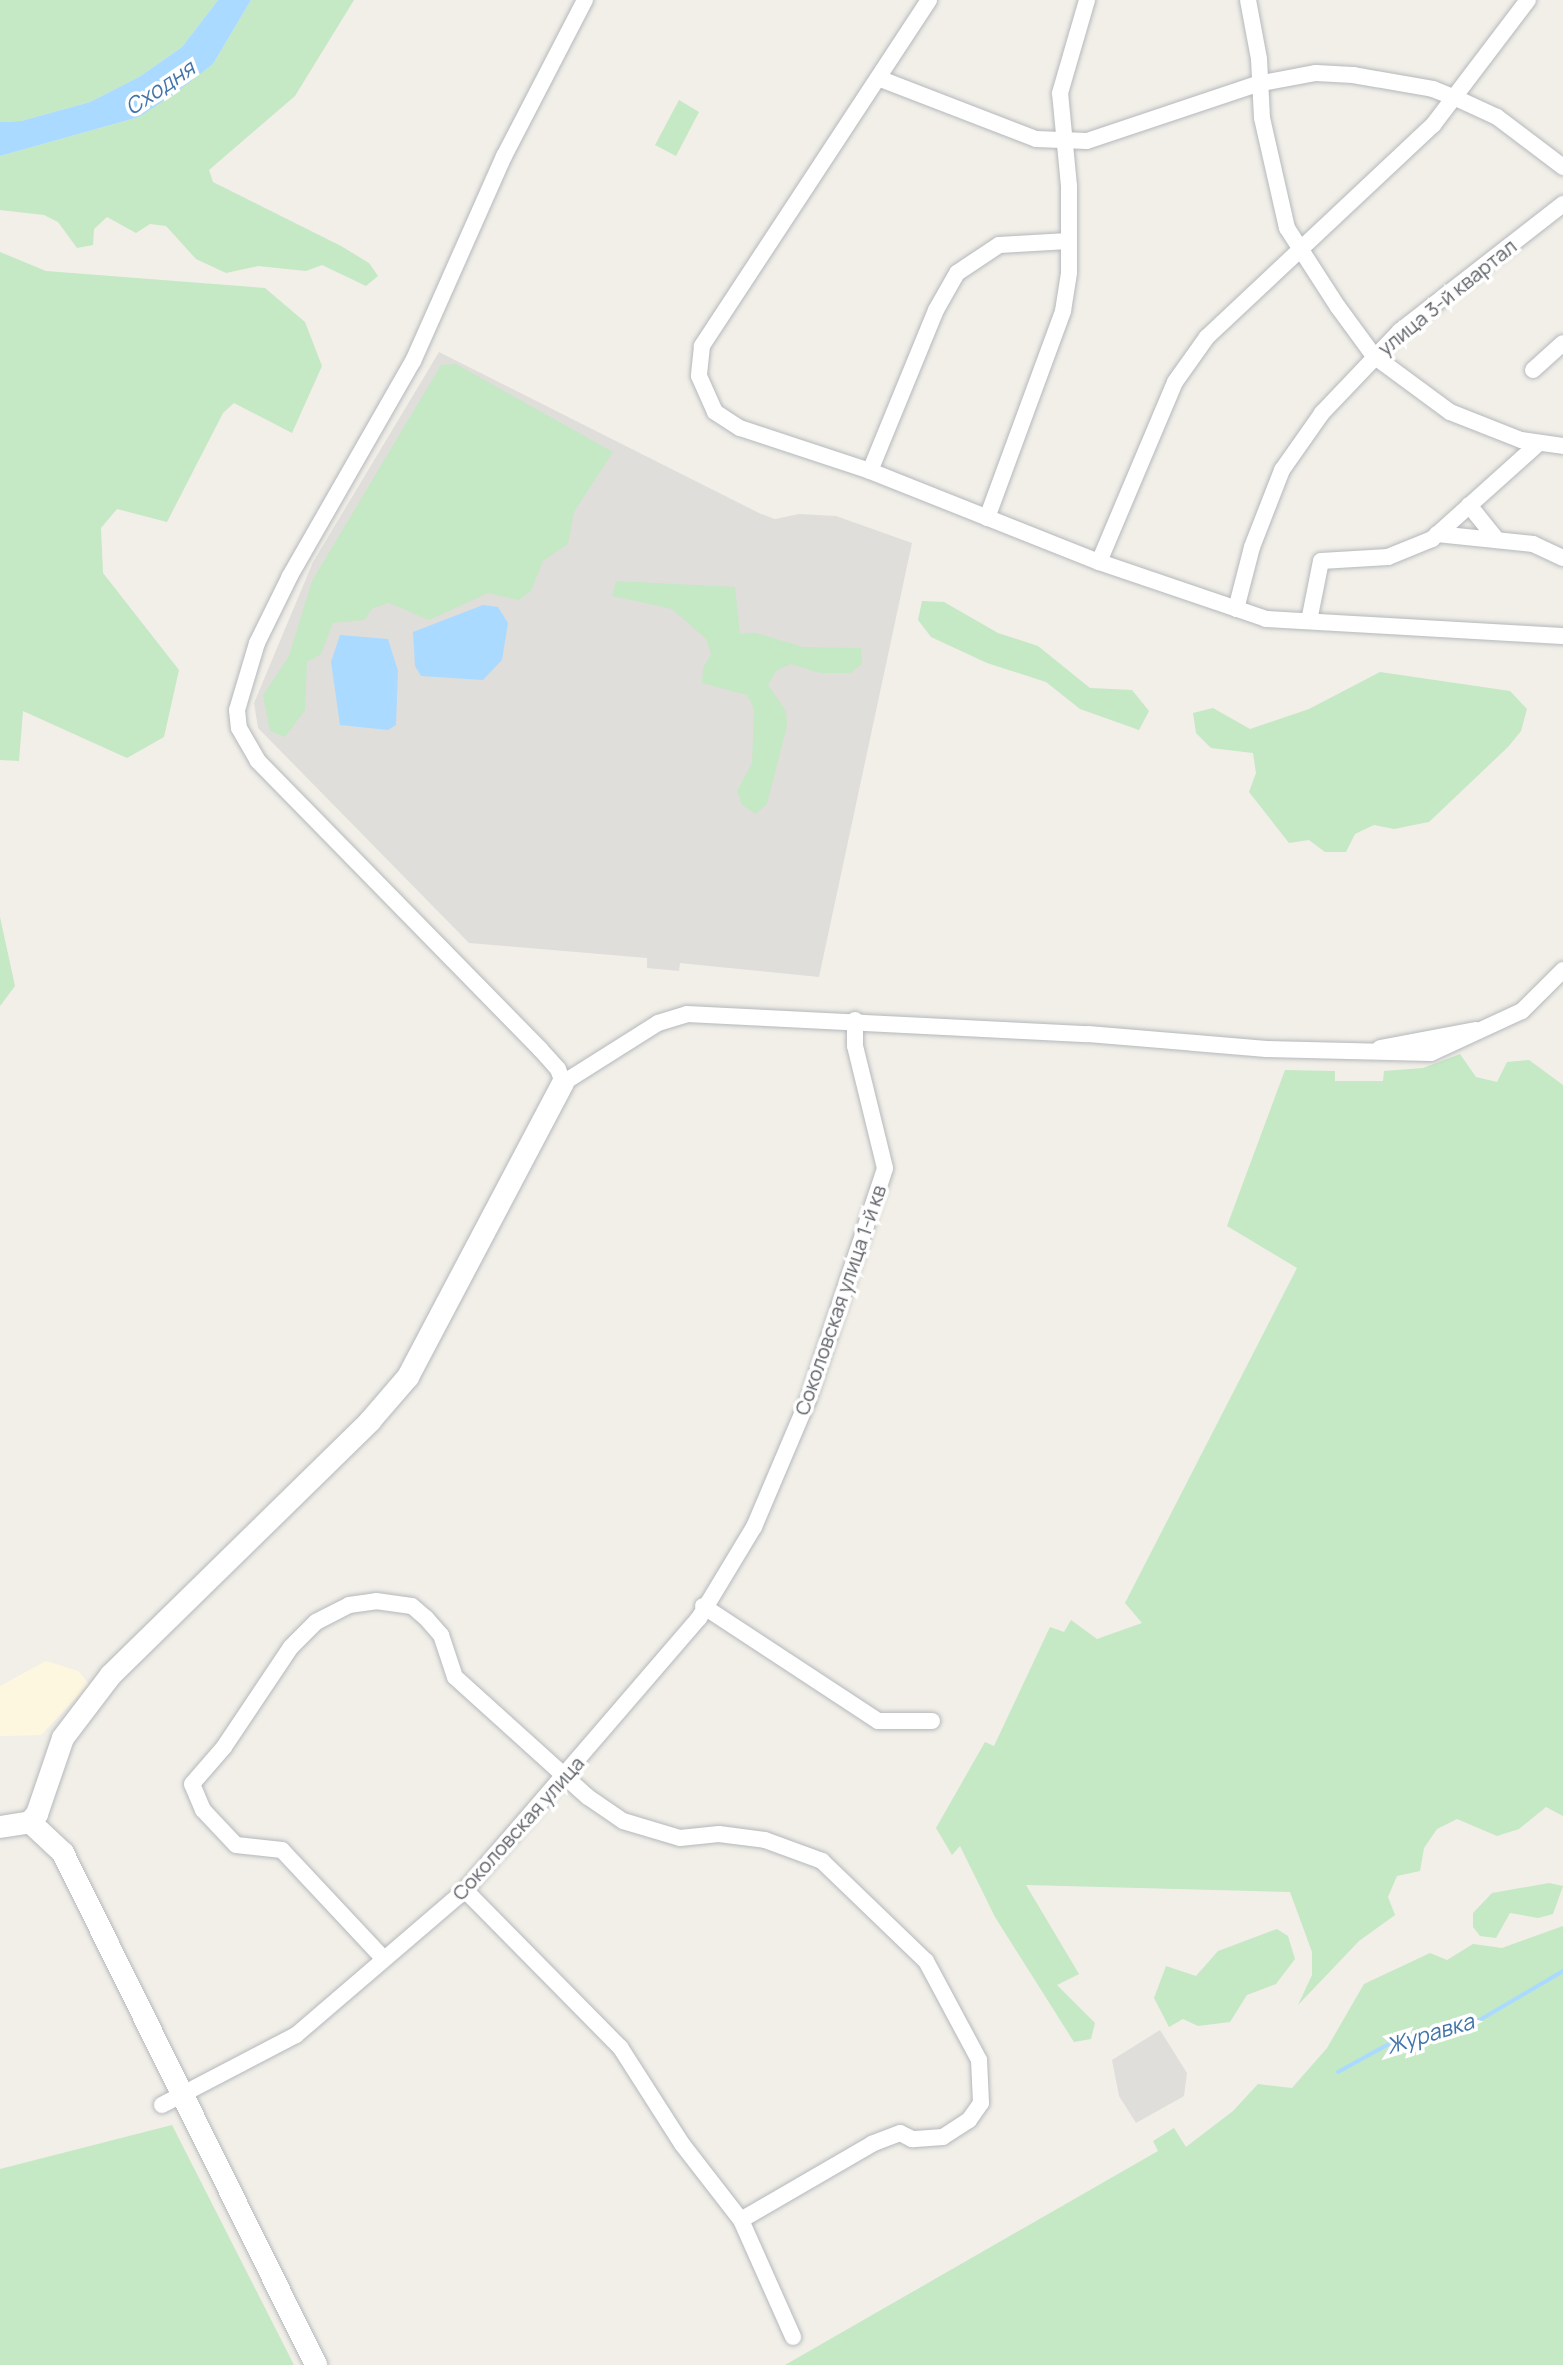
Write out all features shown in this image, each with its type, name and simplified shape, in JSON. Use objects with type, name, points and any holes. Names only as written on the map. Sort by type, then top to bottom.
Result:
[{"type":"street","points":[[563,1083],[558,1069],[540,1049],[258,761],[239,728],[237,710],[257,643],[290,576],[413,361],[504,156],[585,0]]},
{"type":"street","points":[[929,0],[702,346],[699,376],[715,412],[740,428],[870,471],[1099,562],[1266,619],[1563,636]]},
{"type":"street","points":[[987,518],[1063,311],[1068,241],[1065,140],[1060,93],[1087,0]]},
{"type":"street","points":[[1248,0],[1259,59],[1257,84],[1287,228],[1374,356],[1450,412],[1538,444],[1563,446]]},
{"type":"street","points":[[1099,562],[1175,382],[1231,309],[1458,99],[1528,0]]},
{"type":"street","points":[[878,78],[1036,139],[1065,140],[1121,133],[1257,84],[1316,73],[1353,75],[1433,89],[1458,99],[1497,117],[1563,167]]},
{"type":"street","name":"улица 3-й квартал","points":[[1236,609],[1252,547],[1282,470],[1322,413],[1374,356],[1563,204]]},
{"type":"street","points":[[870,471],[936,310],[957,273],[999,245],[1068,241]]},
{"type":"street","points":[[1533,370],[1563,343]]},
{"type":"street","points":[[1309,621],[1321,561],[1388,557],[1437,534],[1538,444]]},
{"type":"street","points":[[1469,505],[1497,540]]},
{"type":"street","points":[[1437,534],[1533,544],[1563,558]]},
{"type":"street","points":[[30,1822],[63,1738],[101,1686],[408,1377],[563,1083],[658,1023],[687,1014],[855,1020],[1363,1052],[1475,1030],[1522,1011],[1563,970]]},
{"type":"street","name":"Соколовская улица 1-й кв","points":[[754,1527],[808,1400],[885,1168],[855,1046],[855,1020]]},
{"type":"street","name":"Соколовская улица","points":[[162,2105],[296,2035],[465,1890],[568,1774],[699,1618],[703,1606],[754,1527]]},
{"type":"street","points":[[383,1958],[282,1850],[236,1845],[194,1796],[192,1784],[224,1747],[291,1647],[316,1622],[349,1605],[376,1601],[412,1606],[441,1635],[455,1677],[495,1717],[568,1774],[588,1797],[623,1821],[680,1838],[719,1834],[765,1840],[811,1858],[843,1878],[919,1952],[979,2060],[981,2103],[969,2120],[943,2137],[912,2139],[900,2133],[872,2144],[741,2220]]},
{"type":"street","points":[[703,1606],[878,1721],[932,1721]]},
{"type":"street","points":[[0,1827],[30,1822]]},
{"type":"street","points":[[30,1822],[63,1853],[316,2365]]},
{"type":"street","points":[[465,1890],[620,2047],[682,2144],[741,2220],[793,2337]]},
{"type":"shaded area","points":[[439,352],[761,514],[775,519],[799,514],[836,516],[912,543],[819,977],[680,963],[679,971],[647,968],[647,958],[469,943],[258,728],[254,703],[313,562]]},
{"type":"shaded area","points":[[46,1661],[78,1671],[89,1684],[41,1735],[0,1736],[0,1686]]},
{"type":"shaded area","points":[[1160,2030],[1187,2073],[1184,2096],[1136,2123],[1119,2096],[1112,2060]]},
{"type":"green space","points":[[0,0],[218,0],[182,47],[139,77],[90,102],[21,121],[0,122]]},
{"type":"green space","points":[[251,0],[354,0],[295,96],[209,170],[213,182],[341,246],[369,263],[378,276],[366,286],[322,265],[306,271],[258,266],[226,273],[196,259],[166,226],[150,224],[136,233],[107,217],[94,229],[93,245],[77,248],[58,222],[44,215],[0,210],[0,156],[139,117],[213,64]]},
{"type":"green space","points":[[679,100],[699,112],[676,156],[655,145]]},
{"type":"green space","points":[[0,252],[46,271],[265,288],[305,322],[322,366],[292,433],[234,403],[223,413],[167,522],[117,509],[101,528],[103,573],[179,670],[164,737],[127,758],[23,711],[19,761],[0,760]]},
{"type":"green space","points":[[456,364],[613,452],[574,512],[568,544],[543,561],[531,591],[519,600],[488,593],[429,620],[389,603],[373,608],[364,620],[333,623],[321,654],[307,662],[305,710],[285,737],[270,731],[263,695],[289,656],[312,581],[441,365]]},
{"type":"green space","points":[[616,581],[735,587],[740,634],[756,633],[803,647],[861,648],[862,664],[850,673],[820,673],[791,664],[776,671],[768,685],[786,711],[787,726],[767,804],[756,814],[742,805],[737,791],[752,763],[754,709],[747,695],[702,683],[703,668],[711,654],[706,639],[672,609],[612,596]]},
{"type":"green space","points":[[922,601],[944,602],[998,633],[1038,646],[1090,688],[1132,690],[1149,711],[1139,730],[1080,709],[1046,682],[987,663],[931,637],[918,620]]},
{"type":"green space","points":[[1380,672],[1510,691],[1527,709],[1521,731],[1508,747],[1429,822],[1394,829],[1374,825],[1355,834],[1346,852],[1325,852],[1309,840],[1289,843],[1249,792],[1256,773],[1253,753],[1211,748],[1196,733],[1193,713],[1213,708],[1250,729],[1309,709]]},
{"type":"green space","points":[[0,917],[15,986],[0,1006]]},
{"type":"green space","points":[[1460,1054],[1476,1077],[1497,1082],[1507,1062],[1529,1060],[1563,1085],[1563,1816],[1546,1807],[1519,1829],[1497,1836],[1457,1819],[1437,1829],[1424,1848],[1420,1871],[1397,1876],[1388,1897],[1395,1915],[1359,1941],[1298,2005],[1312,1975],[1312,1952],[1290,1892],[1026,1885],[1079,1974],[1057,1985],[1095,2023],[1091,2039],[1074,2042],[995,1917],[960,1846],[952,1855],[936,1828],[985,1742],[994,1746],[1050,1627],[1064,1632],[1071,1620],[1097,1639],[1142,1623],[1125,1603],[1297,1268],[1227,1226],[1285,1070],[1335,1071],[1335,1081],[1383,1081],[1384,1071],[1423,1068]]},
{"type":"green space","points":[[1549,1883],[1563,1886],[1553,1914],[1538,1918],[1510,1913],[1496,1938],[1480,1936],[1473,1927],[1473,1913],[1492,1893]]},
{"type":"green space","points":[[1563,1926],[1563,2365],[785,2365],[1158,2151],[1153,2141],[1174,2128],[1186,2147],[1233,2111],[1258,2084],[1292,2088],[1327,2048],[1364,1984],[1430,1953],[1447,1960],[1473,1944],[1502,1948]]},
{"type":"green space","points":[[1277,1929],[1288,1936],[1295,1959],[1276,1984],[1247,1995],[1230,2022],[1198,2026],[1183,2019],[1169,2027],[1154,1998],[1166,1966],[1196,1976],[1218,1951]]},
{"type":"green space","points":[[172,2125],[294,2365],[0,2365],[0,2169]]},
{"type":"water","name":"Сходня","points":[[218,0],[251,0],[213,64],[178,91],[139,117],[0,156],[0,122],[21,121],[90,102],[139,77],[182,47]]},
{"type":"water","points":[[483,605],[498,607],[508,623],[502,660],[483,680],[421,676],[415,666],[413,632]]},
{"type":"water","points":[[340,635],[388,639],[398,671],[396,725],[388,730],[340,725],[331,662]]},
{"type":"waterway","name":"Журавка","points":[[1338,2072],[1398,2039],[1453,2025],[1466,2028],[1563,1971]]}]
